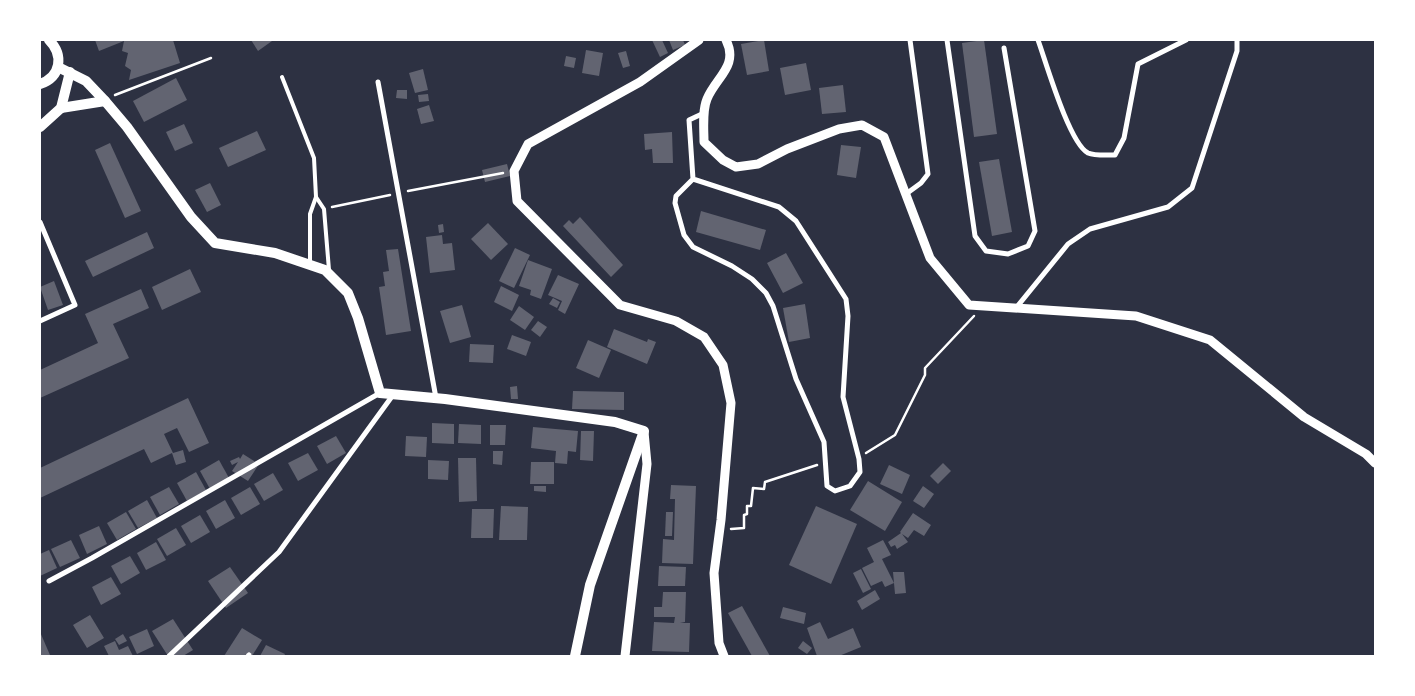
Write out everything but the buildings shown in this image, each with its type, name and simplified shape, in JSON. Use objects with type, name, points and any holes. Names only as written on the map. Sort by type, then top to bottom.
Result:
[{"type":"main road","points":[[40,84],[49,80],[58,67],[58,52],[49,40]]},
{"type":"main road","points":[[58,67],[86,81],[105,101],[127,127],[191,218],[215,243],[275,253],[326,270],[348,292],[358,318],[380,393],[436,398],[615,422],[644,432],[590,585],[575,656]]},
{"type":"main road","points":[[61,108],[70,72]]},
{"type":"main road","points":[[40,127],[61,108],[105,101]]},
{"type":"street","points":[[699,40],[640,82],[528,144],[514,171],[517,201],[620,305],[676,321],[704,337],[723,365],[731,403],[720,529],[714,573],[720,643],[724,656]]},
{"type":"street","points":[[726,40],[731,49],[730,59],[727,68],[706,100],[704,112],[704,142],[723,160],[736,166],[758,164],[787,149],[839,128],[862,125],[884,137],[930,258],[969,305],[1136,316],[1210,340],[1304,417],[1366,454],[1375,463]]},
{"type":"street","points":[[906,194],[921,183],[928,174],[910,40]]},
{"type":"street","points":[[947,40],[975,236],[986,251],[1008,254],[1028,246],[1035,231],[1004,48]]},
{"type":"street","points":[[1038,40],[1068,124],[1078,142],[1088,153],[1115,155],[1124,138],[1138,64],[1186,40]]},
{"type":"street","points":[[1016,309],[1068,244],[1090,229],[1168,207],[1192,188],[1238,51],[1238,40]]},
{"type":"street","points":[[378,82],[436,398]]},
{"type":"street","points":[[693,180],[689,120],[704,112]]},
{"type":"street","points":[[693,180],[779,207],[796,221],[846,300],[848,316],[843,397],[859,459],[860,472],[850,486],[835,491],[827,486],[824,442],[796,379],[773,306],[766,292],[752,279],[732,266],[693,247],[684,235],[675,203],[676,196],[693,180]]},
{"type":"street","points":[[40,222],[75,306],[40,321]]},
{"type":"street","points":[[49,581],[380,393]]},
{"type":"street","points":[[169,656],[279,552],[393,395]]},
{"type":"street","points":[[625,656],[648,464],[644,432]]},
{"type":"lane","points":[[282,77],[314,158],[316,197],[310,214],[310,265]]},
{"type":"lane","points":[[316,197],[324,209],[330,275]]},
{"type":"path","points":[[118,94],[211,58]]},
{"type":"path","points":[[324,209],[514,171]]},
{"type":"path","points":[[859,459],[895,435],[925,375],[925,368],[984,306]]},
{"type":"path","points":[[720,529],[744,528],[744,515],[747,514],[746,506],[751,506],[753,488],[764,489],[765,482],[826,462]]}]
